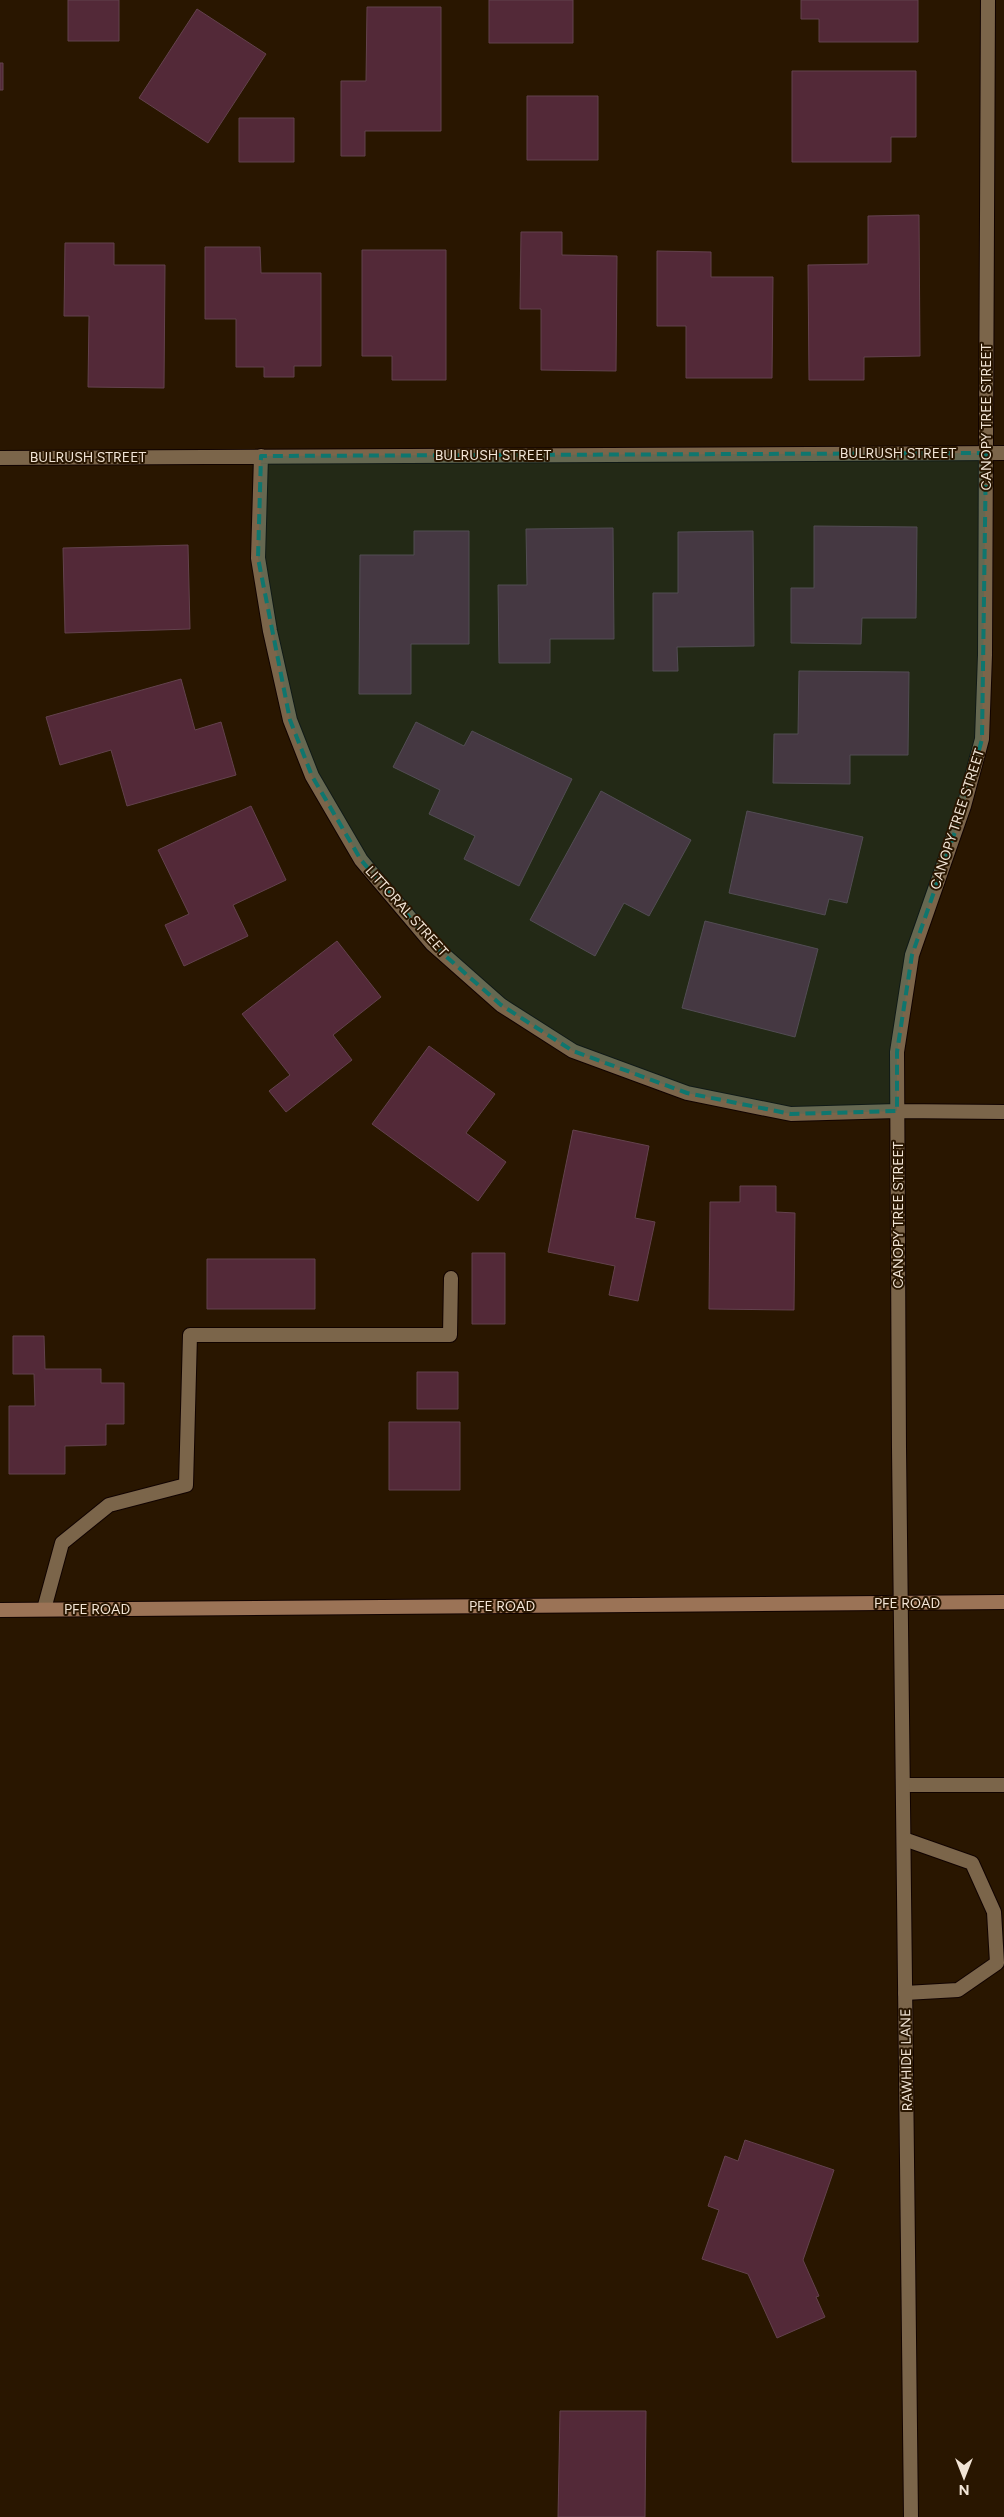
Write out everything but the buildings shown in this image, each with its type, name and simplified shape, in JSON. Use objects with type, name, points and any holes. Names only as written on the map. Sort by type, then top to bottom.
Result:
[{"type":"main road","name":"PFE ROAD","points":[[0,1610],[1004,1602]]},
{"type":"street","name":"CANOPY TREE STREET","points":[[901,1603],[897,1052],[912,955],[964,806],[982,739],[985,655],[988,0]]},
{"type":"street","name":"BULRUSH STREET","points":[[0,458],[1004,453]]},
{"type":"street","name":"LITTORAL STREET","points":[[261,456],[258,558],[270,631],[290,720],[312,776],[361,860],[432,944],[501,1005],[573,1051],[678,1090],[791,1114],[897,1111],[1004,1112]]},
{"type":"street","points":[[44,1609],[62,1543],[109,1505],[186,1485],[190,1335],[450,1335],[451,1278]]},
{"type":"street","name":"RAWHIDE LANE","points":[[901,1603],[910,2517]]},
{"type":"street","points":[[903,1785],[1004,1785]]},
{"type":"street","points":[[904,1839],[972,1863],[994,1912],[998,1963],[958,1990],[905,1993]]},
{"type":"highlighted area","points":[[986,453],[982,739],[964,806],[912,955],[897,1052],[897,1111],[791,1114],[687,1093],[573,1051],[501,1005],[432,944],[361,860],[312,776],[290,720],[258,558],[261,456]]}]
